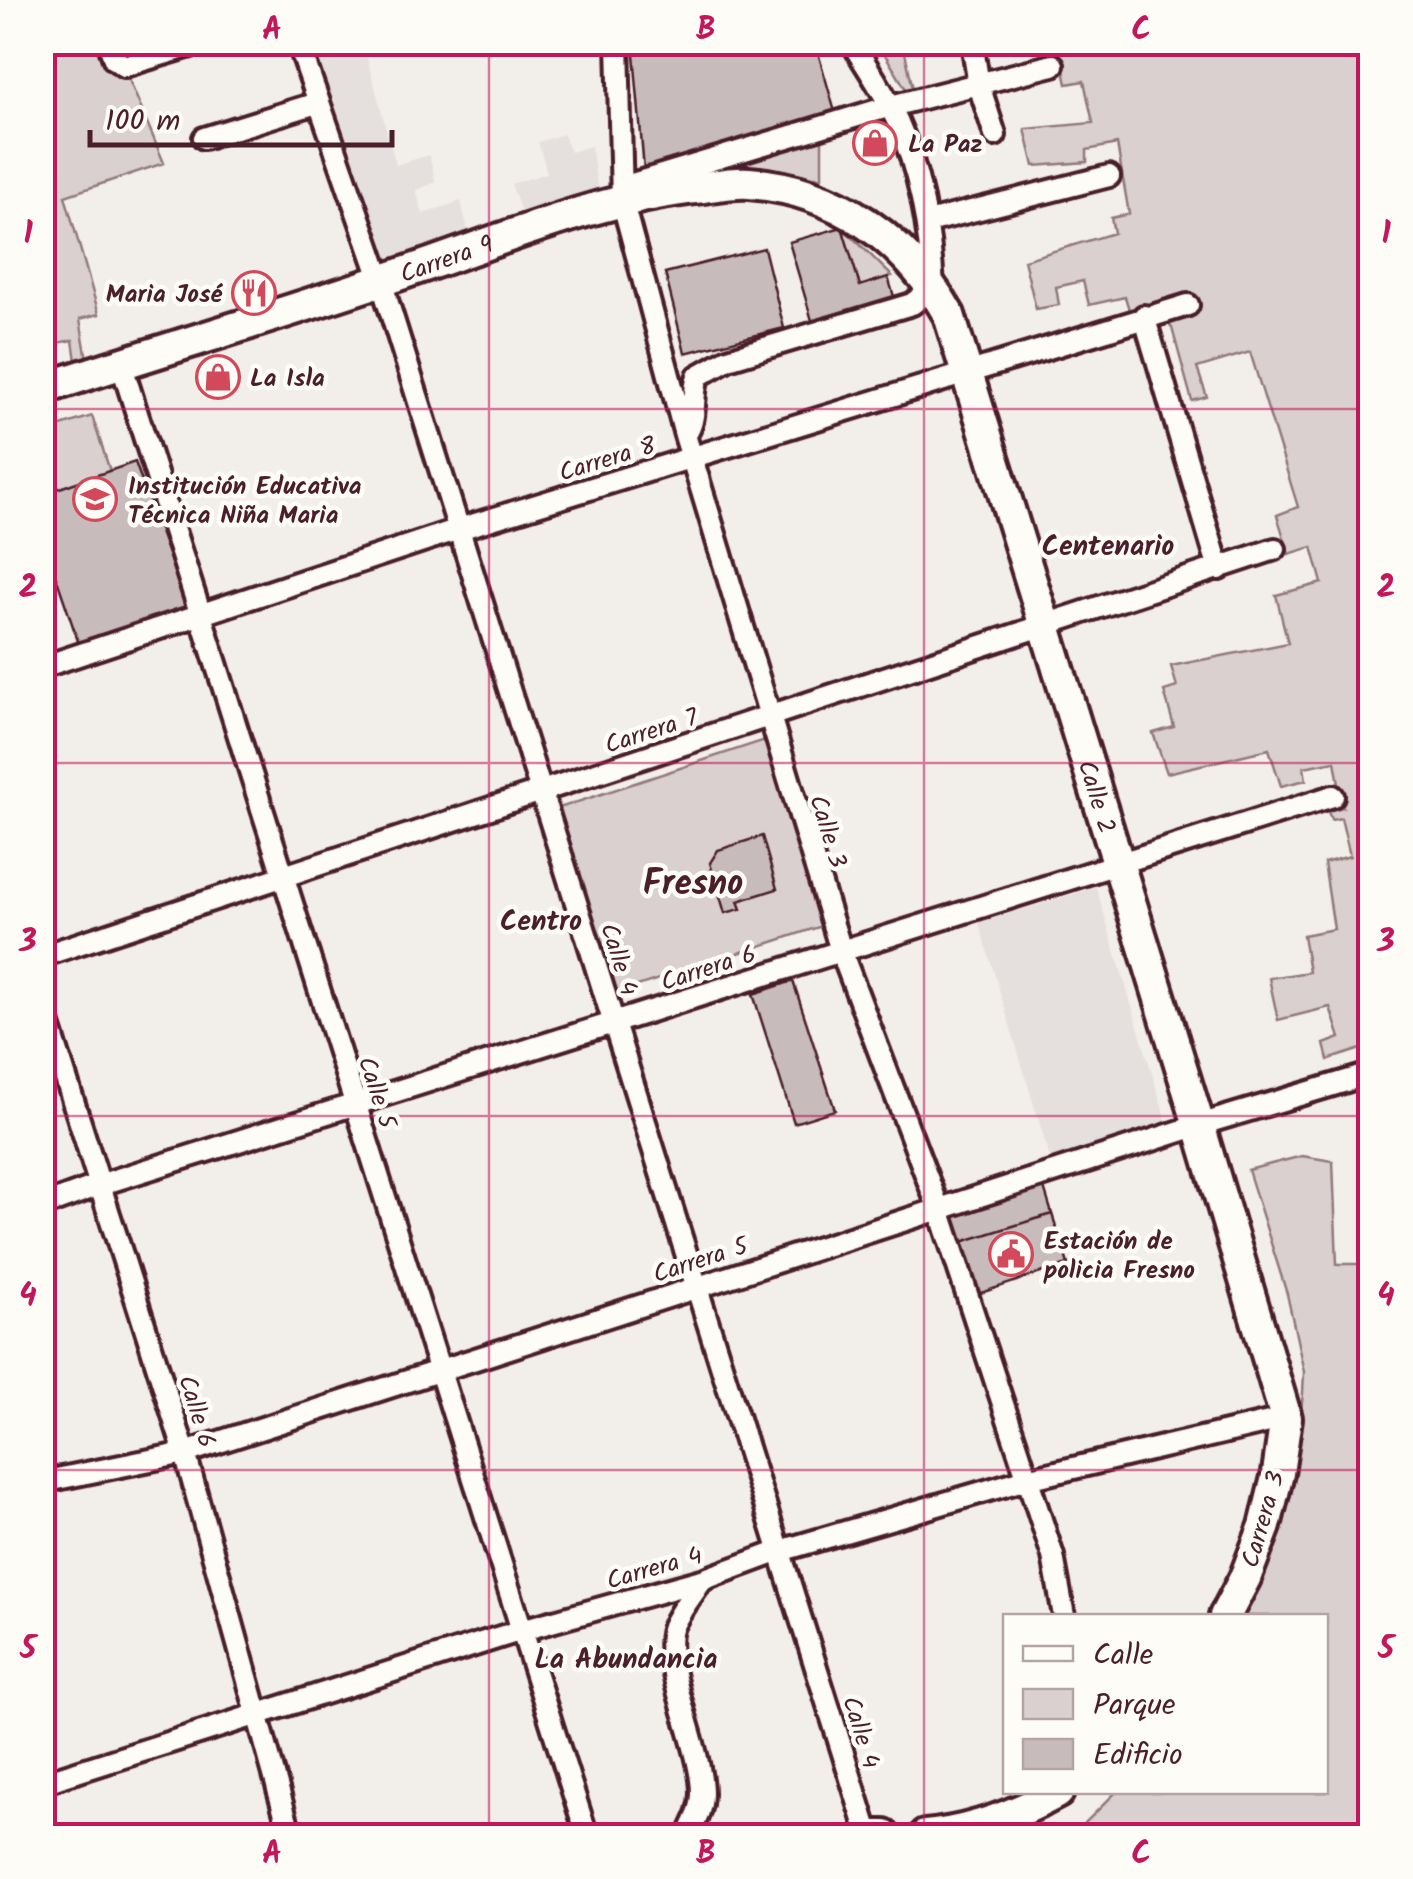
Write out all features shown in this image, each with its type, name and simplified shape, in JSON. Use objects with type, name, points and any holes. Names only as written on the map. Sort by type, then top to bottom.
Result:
[{"type":"highway","name":"Carrera 9","points":[[42,388],[381,281],[622,194],[745,183],[791,189],[853,213]]},
{"type":"highway","name":"Calle 2","points":[[853,213],[895,243],[933,288],[949,315],[1286,1418]]},
{"type":"highway","name":"Carrera 3","points":[[1226,1614],[1245,1578],[1264,1526],[1278,1473],[1286,1418]]},
{"type":"highway","points":[[925,1836],[980,1826],[1054,1794]]},
{"type":"highway","points":[[868,1836],[884,1836]]},
{"type":"street","points":[[108,42],[124,66],[204,42]]},
{"type":"street","name":"Calle 4","points":[[298,42],[381,281],[868,1836]]},
{"type":"street","name":"Calle 3","points":[[618,42],[622,194],[685,435],[840,951],[939,1208],[1053,1556],[1064,1614]]},
{"type":"street","points":[[685,435],[692,425],[693,388],[698,376],[728,359],[912,304],[933,288],[922,192],[891,106],[852,42]]},
{"type":"street","points":[[972,42],[979,86],[995,135]]},
{"type":"street","points":[[622,194],[891,106],[1053,65]]},
{"type":"street","points":[[204,138],[317,103]]},
{"type":"street","points":[[928,222],[1109,176]]},
{"type":"street","name":"Carrera 8","points":[[42,667],[459,529],[1188,304]]},
{"type":"street","points":[[1144,316],[1219,569]]},
{"type":"street","name":"Calle 5","points":[[121,363],[587,1836]]},
{"type":"street","name":"Carrera 7","points":[[42,956],[1275,549]]},
{"type":"street","name":"Carrera 6","points":[[42,1206],[1333,796]]},
{"type":"street","name":"Calle 6","points":[[42,1004],[185,1453],[291,1836]]},
{"type":"street","name":"Carrera 5","points":[[42,1482],[185,1453],[939,1208],[1370,1074]]},
{"type":"street","name":"Carrera 4","points":[[42,1783],[522,1630],[702,1580],[780,1551],[1027,1480],[1286,1418]]},
{"type":"street","points":[[688,1836],[701,1806],[702,1791],[698,1758],[671,1656],[672,1629],[702,1580]]},
{"type":"shaded area","points":[[302,43],[363,43],[396,165],[429,155],[436,182],[416,190],[423,214],[461,201],[471,243],[386,270]]},
{"type":"shaded area","points":[[564,134],[570,152],[591,146],[598,190],[614,187],[614,206],[526,226],[511,184],[547,173],[538,142]]},
{"type":"shaded area","points":[[1096,887],[1170,1133],[1053,1168],[979,923]]},
{"type":"green space","points":[[42,43],[104,43],[125,70],[164,163],[65,196],[99,314],[80,319],[88,365],[77,368],[73,340],[47,345],[43,330]]},
{"type":"green space","points":[[878,43],[903,43],[913,89],[907,91]]},
{"type":"green space","points":[[1058,43],[1370,43],[1370,1046],[1328,1060],[1324,1044],[1340,1038],[1330,1007],[1278,1020],[1269,978],[1309,972],[1303,935],[1334,929],[1324,863],[1350,856],[1341,818],[1331,820],[1328,811],[1343,807],[1335,761],[1304,767],[1306,780],[1281,786],[1269,749],[1167,773],[1153,733],[1174,727],[1164,691],[1177,687],[1171,666],[1288,643],[1276,595],[1322,583],[1312,547],[1289,554],[1277,515],[1298,507],[1250,352],[1197,368],[1207,397],[1192,401],[1172,328],[1162,315],[1133,322],[1125,297],[1089,305],[1083,281],[1056,287],[1059,305],[1036,309],[1024,260],[1114,233],[1111,218],[1129,214],[1117,144],[1087,150],[1087,162],[1034,166],[1025,129],[1093,123],[1084,81],[1067,84]]},
{"type":"green space","points":[[822,133],[822,177],[725,177],[628,195]]},
{"type":"green space","points":[[842,227],[892,276],[860,286]]},
{"type":"green space","points":[[92,416],[110,471],[43,494],[42,432]]},
{"type":"green space","points":[[771,738],[825,925],[616,993],[559,808]]},
{"type":"green space","points":[[1302,1156],[1333,1161],[1337,1264],[1370,1264],[1370,1836],[1059,1836],[1079,1829],[1114,1794],[1328,1794],[1328,1614],[1224,1614],[1279,1523],[1293,1485],[1303,1393],[1304,1372],[1287,1294],[1248,1170]]},
{"type":"building","points":[[633,42],[815,42],[837,119],[644,170]]},
{"type":"building","points":[[842,227],[860,286],[888,277],[895,300],[813,324],[789,242]]},
{"type":"building","points":[[764,248],[784,328],[685,353],[665,273]]},
{"type":"building","name":"Institución Educativa Técnica Niña Maria","points":[[135,462],[189,613],[80,647],[42,536],[42,494]]},
{"type":"building","points":[[762,836],[777,889],[738,901],[741,909],[725,913],[710,863],[718,850]]},
{"type":"building","points":[[793,981],[835,1110],[794,1123],[753,994]]},
{"type":"building","points":[[1042,1181],[1052,1214],[955,1244],[945,1212]]},
{"type":"building","name":"Estación de policia Fresno","points":[[1052,1214],[1068,1264],[972,1296],[955,1244]]},
{"type":"place","name":"La Paz","points":[[875,143]]},
{"type":"place","name":"Maria José","points":[[254,293]]},
{"type":"place","name":"La Isla","points":[[218,377]]},
{"type":"place","name":"Institución Educativa Técnica Niña Maria","points":[[95,499]]},
{"type":"place","name":"Estación de policia Fresno","points":[[1011,1254]]},
{"type":"district","name":"Centenario","points":[[1108,545]]},
{"type":"district","name":"Fresno","points":[[693,882]]},
{"type":"district","name":"Centro","points":[[541,920]]},
{"type":"district","name":"La Abundancia","points":[[626,1658]]}]
